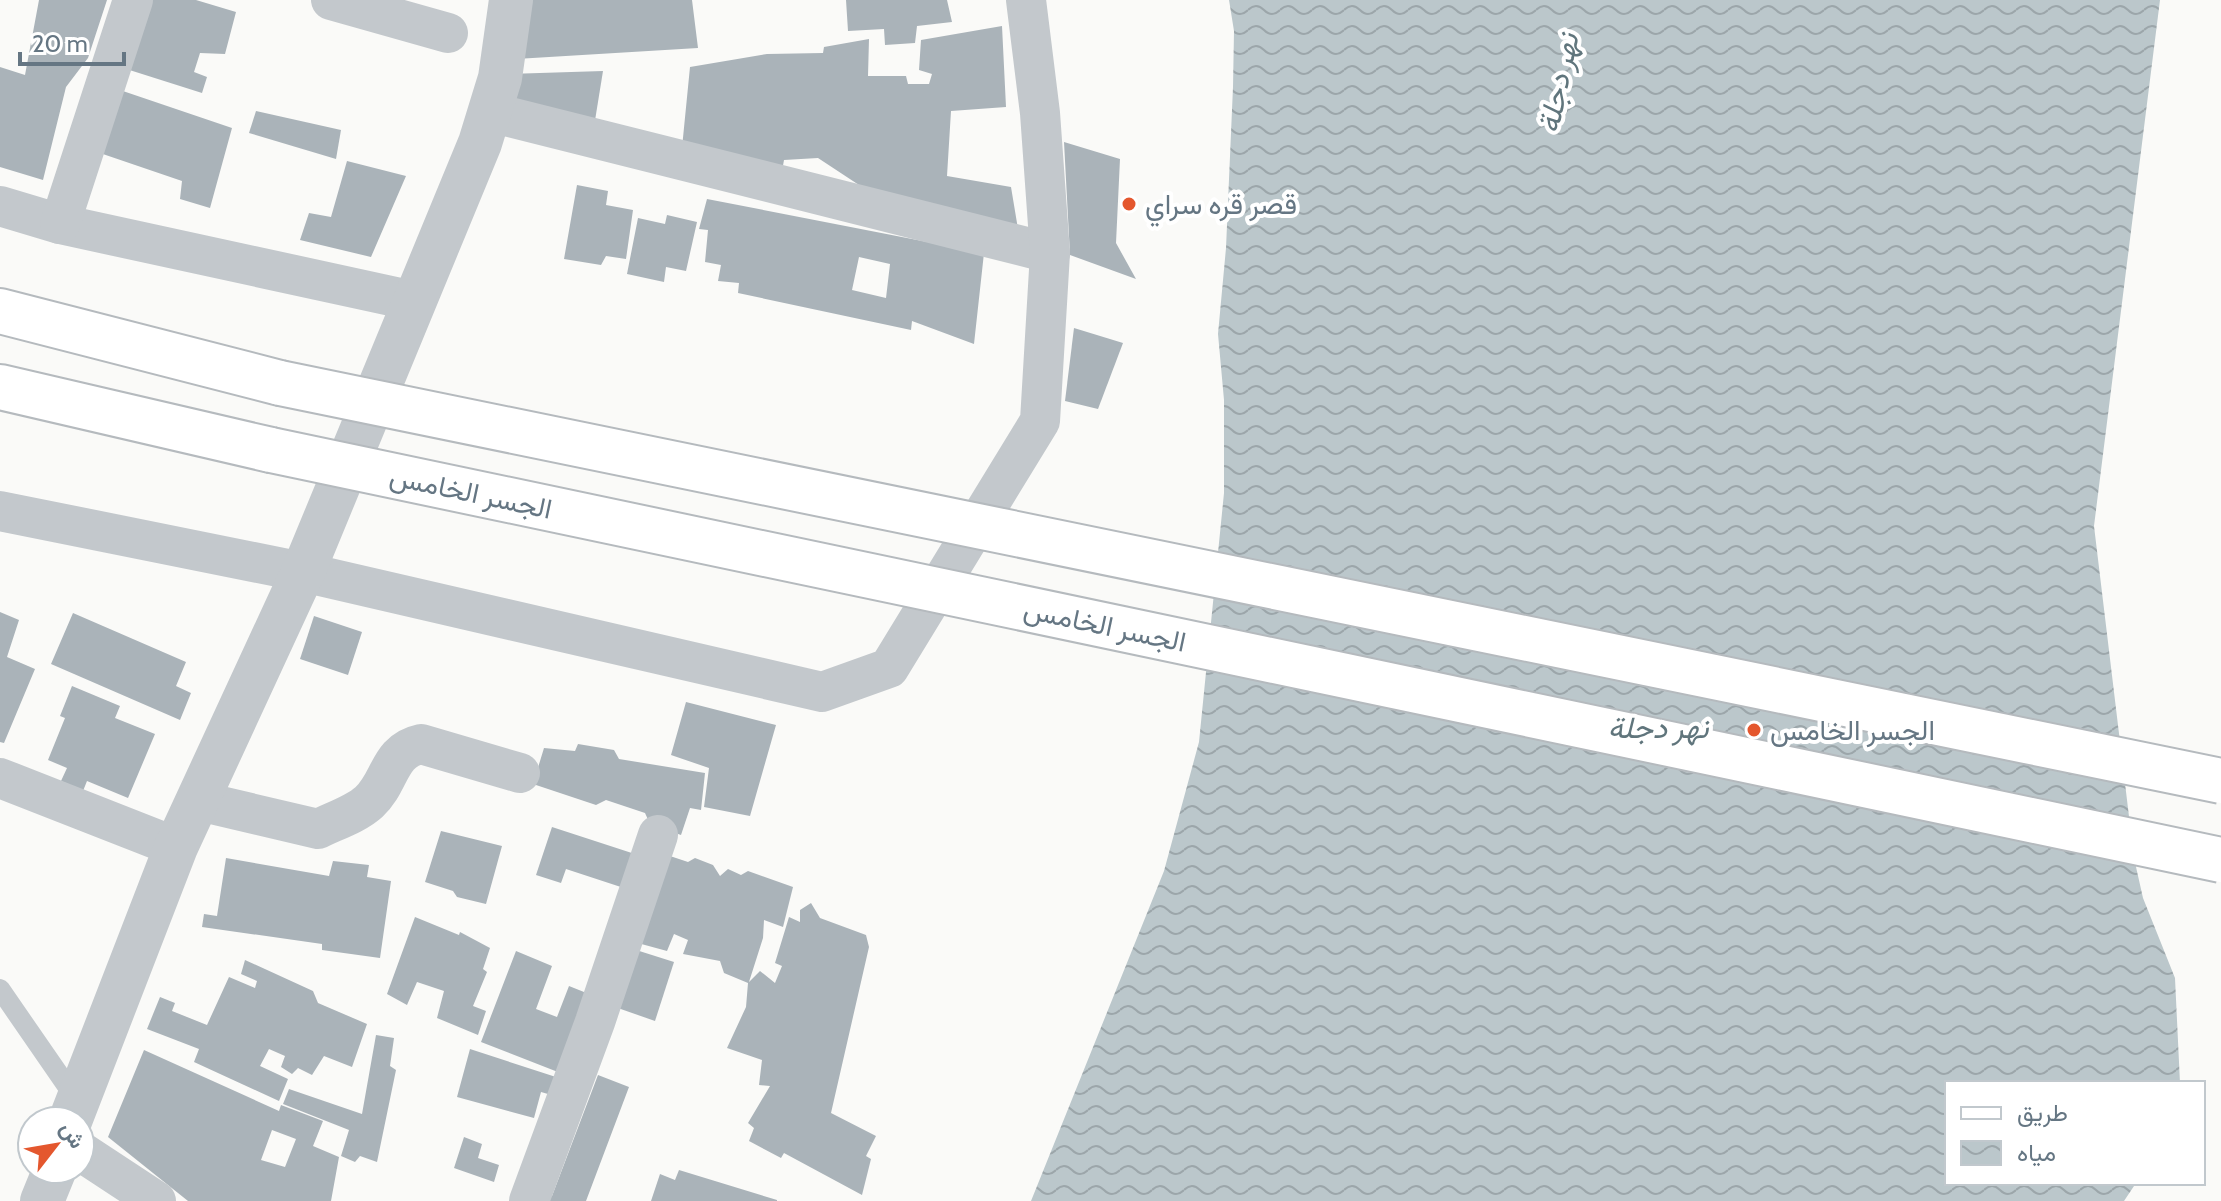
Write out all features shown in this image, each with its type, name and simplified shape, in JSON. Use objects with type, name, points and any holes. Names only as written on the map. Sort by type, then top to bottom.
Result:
[{"type":"main road","points":[[0,311],[280,383],[2221,781]]},
{"type":"main road","name":"الجسر الخامس","points":[[0,387],[271,450],[2221,860]]},
{"type":"street","points":[[60,224],[133,0]]},
{"type":"street","points":[[331,0],[448,33]]},
{"type":"street","points":[[75,1105],[176,847],[303,572],[490,112],[506,42],[511,0]]},
{"type":"street","points":[[0,511],[303,572],[822,692],[889,668],[1040,421],[1050,253],[1040,113],[1026,0]]},
{"type":"street","points":[[490,112],[1050,253]]},
{"type":"street","points":[[0,206],[60,224],[414,301]]},
{"type":"street","points":[[199,801],[318,829],[369,802],[398,754],[407,747],[421,744],[520,773]]},
{"type":"street","points":[[0,778],[176,847]]},
{"type":"street","points":[[529,1201],[658,835]]},
{"type":"street","points":[[96,1162],[156,1201]]},
{"type":"lane","points":[[0,989],[70,1105]]},
{"type":"water","name":"نهر دجلة","points":[[1229,0],[2160,0],[2094,526],[2134,858],[2143,898],[2175,978],[2180,1081],[1945,1081],[1945,1185],[2135,1185],[2124,1201],[1031,1201],[1164,871],[1199,742],[1224,493],[1224,400],[1218,334],[1226,248],[1234,31]]},
{"type":"building","points":[[39,0],[107,0],[88,58],[66,87],[43,180],[0,167],[0,67],[25,75]]},
{"type":"building","points":[[151,0],[196,0],[236,12],[225,54],[200,53],[194,72],[207,77],[202,93],[120,67]]},
{"type":"building","points":[[519,0],[692,0],[698,48],[516,59]]},
{"type":"building","points":[[846,0],[947,0],[952,22],[917,26],[915,43],[885,45],[884,29],[848,31]]},
{"type":"building","points":[[1002,26],[1006,107],[951,111],[947,176],[1011,187],[1019,235],[859,185],[818,158],[784,160],[779,188],[680,168],[690,67],[767,54],[823,53],[824,47],[869,39],[868,76],[906,76],[908,84],[929,84],[932,74],[919,70],[921,40]]},
{"type":"building","points":[[603,71],[592,139],[498,129],[508,74]]},
{"type":"building","points":[[114,88],[232,128],[210,208],[180,199],[182,181],[94,151]]},
{"type":"building","points":[[256,111],[341,130],[336,159],[249,133]]},
{"type":"building","points":[[1064,142],[1120,159],[1116,243],[1136,279],[1070,255]]},
{"type":"building","points":[[347,161],[406,176],[371,257],[300,240],[309,213],[331,217]]},
{"type":"building","points":[[577,185],[608,191],[606,205],[633,210],[626,259],[606,256],[601,265],[564,259]]},
{"type":"building","points":[[707,199],[984,253],[974,344],[912,321],[911,330],[738,293],[739,283],[718,281],[721,265],[705,262],[708,230],[699,229]],"holes":[[[859,257],[890,264],[886,298],[852,290]]]},
{"type":"building","points":[[667,215],[697,222],[686,271],[666,267],[664,282],[627,274],[638,218],[665,224]]},
{"type":"building","points":[[1074,328],[1123,343],[1098,409],[1065,401]]},
{"type":"building","points":[[0,612],[19,620],[7,657],[35,669],[4,743],[0,742]]},
{"type":"building","points":[[73,613],[186,662],[176,686],[191,693],[180,720],[51,664]]},
{"type":"building","points":[[314,616],[362,632],[348,675],[300,659]]},
{"type":"building","points":[[72,686],[120,706],[115,718],[155,734],[128,798],[87,781],[83,791],[61,781],[67,768],[48,760],[65,718],[60,716]]},
{"type":"building","points":[[686,702],[776,725],[750,816],[704,807],[709,768],[671,755]]},
{"type":"building","points":[[578,744],[614,750],[619,759],[705,773],[701,810],[690,808],[681,835],[650,824],[645,813],[606,800],[596,805],[533,784],[544,748],[575,751]]},
{"type":"building","points":[[552,827],[641,856],[630,890],[566,869],[561,883],[536,875]]},
{"type":"building","points":[[441,831],[502,846],[486,904],[457,897],[453,891],[425,882]]},
{"type":"building","points":[[667,855],[688,862],[695,858],[713,865],[720,876],[728,869],[741,875],[748,871],[793,887],[783,927],[764,920],[763,938],[749,982],[760,971],[775,983],[782,966],[775,963],[789,917],[800,922],[800,910],[811,903],[820,918],[866,935],[869,947],[831,1113],[876,1136],[866,1156],[871,1159],[862,1195],[784,1153],[781,1158],[749,1141],[754,1128],[748,1123],[770,1086],[759,1085],[762,1060],[727,1048],[746,1007],[748,983],[724,973],[720,961],[683,954],[688,940],[674,934],[667,951],[634,942]]},
{"type":"building","points":[[226,858],[329,876],[333,861],[369,865],[367,877],[391,881],[380,958],[322,950],[322,944],[202,927],[204,914],[217,916]]},
{"type":"building","points":[[415,917],[459,935],[460,932],[490,948],[483,969],[487,972],[473,1006],[486,1011],[478,1035],[437,1018],[444,991],[417,982],[407,1005],[387,994]]},
{"type":"building","points":[[633,949],[674,962],[655,1021],[615,1007]]},
{"type":"building","points":[[516,951],[552,966],[536,1009],[557,1017],[569,986],[594,996],[563,1074],[481,1042]]},
{"type":"building","points":[[245,960],[313,991],[318,1003],[367,1024],[352,1067],[324,1056],[312,1075],[298,1068],[292,1074],[281,1067],[285,1056],[269,1049],[260,1066],[288,1079],[279,1101],[194,1062],[199,1049],[147,1029],[160,997],[175,1003],[172,1011],[207,1025],[229,977],[255,988],[257,981],[241,974]]},
{"type":"building","points":[[376,1035],[394,1038],[390,1066],[396,1070],[377,1162],[360,1156],[355,1162],[341,1156],[349,1130],[283,1104],[289,1089],[362,1114]]},
{"type":"building","points":[[470,1049],[559,1078],[555,1096],[541,1092],[534,1118],[457,1097]]},
{"type":"building","points":[[144,1050],[279,1111],[281,1105],[323,1121],[313,1146],[339,1157],[331,1201],[188,1201],[108,1137]],"holes":[[[272,1130],[296,1139],[285,1167],[261,1160]]]},
{"type":"building","points":[[598,1075],[629,1087],[586,1201],[540,1201],[552,1196]]},
{"type":"building","points":[[464,1137],[482,1144],[478,1158],[499,1165],[494,1182],[454,1168]]},
{"type":"building","points":[[679,1170],[777,1201],[651,1201],[660,1174],[675,1180]]},
{"type":"place","name":"قصر قره سراي","points":[[1129,204]]},
{"type":"place","name":"الجسر الخامس","points":[[1754,730]]}]
